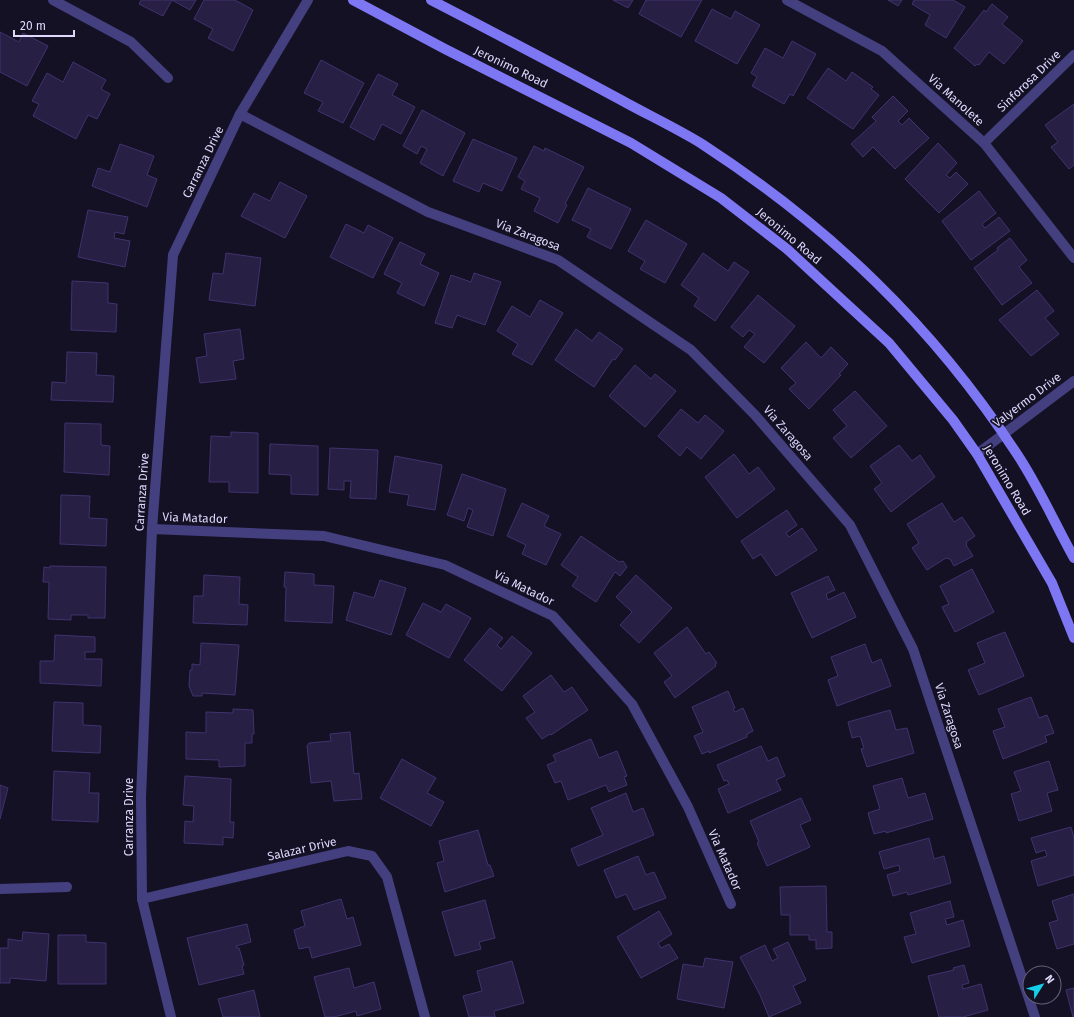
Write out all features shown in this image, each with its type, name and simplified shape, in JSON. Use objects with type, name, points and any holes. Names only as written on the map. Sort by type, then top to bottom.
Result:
[{"type":"main road","name":"Jeronimo Road","points":[[353,0],[445,49],[631,142],[721,198],[787,249],[889,343],[926,385],[977,454],[1052,583],[1074,638]]},
{"type":"main road","name":"Jeronimo Road","points":[[431,0],[700,143],[777,196],[830,239],[901,306],[946,357],[1019,456],[1074,558]]},
{"type":"street","points":[[52,0],[131,42],[168,78]]},
{"type":"street","name":"Carranza Drive","points":[[171,1017],[142,898],[141,797],[152,529],[173,255],[240,114],[308,0]]},
{"type":"street","name":"Via Manolete","points":[[787,0],[882,51],[984,143],[1074,258]]},
{"type":"street","name":"Sinforosa Drive","points":[[984,143],[1074,55]]},
{"type":"street","name":"Via Zaragosa","points":[[240,114],[428,212],[558,260],[691,350],[755,415],[850,525],[913,649],[1035,1017]]},
{"type":"street","name":"Valyermo Drive","points":[[977,454],[1074,381]]},
{"type":"street","name":"Via Matador","points":[[152,529],[324,536],[445,565],[553,616],[632,704],[688,807],[731,904]]},
{"type":"street","name":"Salazar Drive","points":[[142,898],[348,851],[372,856],[387,877],[425,1017]]},
{"type":"street","points":[[0,890],[67,886]]},
{"type":"building","points":[[141,0],[172,0],[163,16],[139,4]]},
{"type":"building","points":[[172,0],[196,0],[190,10]]},
{"type":"building","points":[[204,0],[235,0],[253,10],[233,51],[208,38],[213,29],[194,19]]},
{"type":"building","points":[[613,0],[633,0],[628,8]]},
{"type":"building","points":[[646,0],[702,0],[681,37],[639,14]]},
{"type":"building","points":[[888,0],[902,0],[898,6]]},
{"type":"building","points":[[914,0],[953,0],[965,7],[946,38],[925,25],[930,15],[912,4]]},
{"type":"building","points":[[992,4],[1008,17],[1002,24],[1023,41],[1004,64],[989,52],[979,65],[977,64],[975,66],[954,48],[984,10],[986,12]]},
{"type":"building","points":[[712,9],[731,19],[735,11],[760,25],[737,64],[695,41]]},
{"type":"building","points":[[0,32],[19,42],[23,33],[48,46],[27,86],[0,72]]},
{"type":"building","points":[[792,41],[816,54],[793,96],[790,94],[784,104],[752,86],[757,77],[751,73],[765,48],[783,58]]},
{"type":"building","points":[[321,60],[364,83],[343,123],[318,111],[323,102],[304,93]]},
{"type":"building","points":[[73,62],[106,80],[101,89],[110,94],[97,119],[88,115],[76,139],[33,116],[39,104],[32,101],[47,73],[63,82]]},
{"type":"building","points":[[828,68],[846,81],[852,72],[873,87],[871,89],[879,95],[853,129],[807,98]]},
{"type":"building","points":[[378,74],[398,84],[392,95],[415,107],[401,134],[382,124],[374,140],[350,127]]},
{"type":"building","points":[[893,96],[908,111],[898,121],[902,125],[909,118],[929,138],[895,169],[873,147],[863,157],[851,144],[876,121],[872,117]]},
{"type":"building","points":[[1074,104],[1074,165],[1069,169],[1051,147],[1058,142],[1045,125]]},
{"type":"building","points":[[422,110],[465,133],[443,176],[420,163],[427,149],[421,146],[417,154],[403,146]]},
{"type":"building","points":[[473,139],[517,158],[502,191],[483,183],[479,192],[453,181]]},
{"type":"building","points":[[938,143],[957,163],[946,175],[950,178],[956,172],[968,184],[939,213],[905,179]]},
{"type":"building","points":[[120,144],[154,156],[147,175],[157,179],[147,207],[92,186],[98,168],[110,172]]},
{"type":"building","points":[[534,146],[544,151],[545,148],[584,167],[565,204],[567,205],[558,223],[534,211],[540,198],[521,189],[525,181],[518,177]]},
{"type":"building","points":[[280,182],[307,196],[285,238],[241,216],[254,193],[270,201]]},
{"type":"building","points":[[588,188],[631,209],[611,249],[587,237],[591,229],[572,220]]},
{"type":"building","points":[[979,191],[996,213],[982,224],[985,228],[999,217],[1010,231],[971,260],[942,221]]},
{"type":"building","points":[[88,210],[128,217],[124,234],[115,232],[114,238],[130,241],[125,267],[78,257]]},
{"type":"building","points":[[646,220],[687,244],[665,283],[640,269],[645,261],[628,251]]},
{"type":"building","points":[[346,224],[364,233],[368,225],[393,238],[373,278],[330,257]]},
{"type":"building","points":[[1010,238],[1027,260],[1019,267],[1032,283],[1002,305],[974,268],[998,250],[997,248]]},
{"type":"building","points":[[400,242],[425,254],[420,264],[439,273],[424,306],[397,293],[402,283],[384,274]]},
{"type":"building","points":[[226,253],[261,258],[255,306],[209,300],[213,273],[223,274]]},
{"type":"building","points":[[703,253],[728,271],[734,262],[749,272],[715,321],[694,306],[699,298],[681,285]]},
{"type":"building","points":[[474,273],[501,282],[485,325],[457,315],[452,328],[435,323],[451,275],[471,282]]},
{"type":"building","points":[[72,281],[108,283],[108,303],[117,304],[116,332],[71,330]]},
{"type":"building","points":[[1037,290],[1054,311],[1045,318],[1059,334],[1031,356],[999,320]]},
{"type":"building","points":[[758,295],[795,326],[764,363],[744,347],[755,334],[749,330],[743,337],[731,327]]},
{"type":"building","points":[[540,300],[563,313],[532,365],[512,354],[518,344],[497,331],[512,306],[530,317]]},
{"type":"building","points":[[240,329],[244,359],[233,361],[236,379],[200,383],[196,358],[207,356],[204,334]]},
{"type":"building","points":[[576,329],[592,341],[599,332],[623,349],[615,360],[613,359],[594,387],[555,360]]},
{"type":"building","points":[[806,342],[821,358],[831,347],[848,364],[839,374],[841,375],[809,409],[789,389],[796,383],[781,368]]},
{"type":"building","points":[[67,352],[97,353],[96,375],[114,376],[113,402],[51,400],[52,382],[66,383]]},
{"type":"building","points":[[635,365],[651,379],[655,374],[676,391],[645,427],[609,396]]},
{"type":"building","points":[[855,391],[887,426],[851,458],[833,438],[847,426],[833,410]]},
{"type":"building","points":[[681,409],[698,423],[705,415],[724,431],[701,459],[687,447],[680,456],[658,436]]},
{"type":"building","points":[[65,423],[101,424],[101,445],[110,446],[109,475],[64,472]]},
{"type":"building","points":[[231,432],[258,433],[258,493],[229,492],[229,482],[209,482],[211,436],[231,437]]},
{"type":"building","points":[[270,444],[318,446],[318,495],[291,494],[291,475],[269,474]]},
{"type":"building","points":[[899,445],[912,461],[920,455],[935,477],[891,512],[874,489],[882,483],[870,466]]},
{"type":"building","points":[[330,448],[378,450],[376,499],[350,498],[351,481],[344,481],[344,490],[328,489]]},
{"type":"building","points":[[734,454],[749,474],[758,467],[775,489],[737,518],[705,477]]},
{"type":"building","points":[[395,456],[442,465],[435,510],[407,505],[409,495],[389,492]]},
{"type":"building","points":[[462,474],[506,489],[493,536],[467,527],[473,510],[468,508],[464,521],[447,515]]},
{"type":"building","points":[[61,495],[90,496],[89,518],[107,519],[106,546],[60,544]]},
{"type":"building","points":[[522,503],[549,516],[544,526],[561,534],[546,565],[522,554],[526,545],[507,536]]},
{"type":"building","points":[[942,503],[954,522],[962,517],[975,536],[966,542],[966,545],[973,556],[954,566],[950,559],[946,558],[927,570],[912,548],[919,543],[907,524]]},
{"type":"building","points":[[787,510],[797,525],[786,533],[789,537],[802,528],[817,550],[776,576],[761,554],[753,559],[741,541]]},
{"type":"building","points":[[581,536],[619,562],[623,561],[627,567],[620,576],[615,572],[596,602],[572,586],[578,577],[561,565]]},
{"type":"building","points":[[50,566],[106,567],[105,618],[88,618],[88,615],[71,615],[71,620],[48,619],[49,582],[43,582],[44,567],[50,568]]},
{"type":"building","points":[[972,569],[994,612],[955,632],[942,607],[949,604],[940,586]]},
{"type":"building","points":[[285,572],[314,574],[314,585],[334,586],[332,623],[285,621]]},
{"type":"building","points":[[204,575],[240,577],[239,604],[248,605],[247,625],[193,623],[194,596],[203,596]]},
{"type":"building","points":[[636,575],[672,608],[639,643],[620,625],[632,612],[616,597]]},
{"type":"building","points":[[828,576],[835,590],[826,594],[828,600],[844,592],[856,617],[812,638],[791,593]]},
{"type":"building","points":[[380,580],[406,588],[391,635],[346,620],[354,592],[374,598]]},
{"type":"building","points":[[423,603],[441,612],[446,604],[471,618],[449,658],[406,635]]},
{"type":"building","points":[[687,627],[706,654],[709,652],[717,663],[715,664],[716,666],[675,698],[664,682],[672,676],[654,653]]},
{"type":"building","points":[[490,628],[503,638],[497,645],[501,649],[512,636],[532,653],[502,691],[464,660]]},
{"type":"building","points":[[1005,632],[1024,676],[979,695],[968,670],[985,663],[977,643]]},
{"type":"building","points":[[55,635],[95,637],[95,652],[85,652],[85,659],[102,659],[101,686],[40,683],[40,661],[54,661]]},
{"type":"building","points":[[201,643],[239,645],[235,695],[202,693],[202,696],[193,696],[189,686],[190,670],[192,670],[192,664],[200,665]]},
{"type":"building","points":[[865,644],[872,663],[881,659],[891,686],[837,706],[828,680],[838,676],[831,657]]},
{"type":"building","points":[[551,675],[564,692],[572,687],[588,710],[551,735],[550,734],[542,739],[526,718],[535,712],[523,696]]},
{"type":"building","points":[[728,691],[735,708],[733,709],[735,712],[743,708],[753,731],[747,734],[747,737],[709,753],[709,751],[702,754],[694,736],[703,732],[692,707]]},
{"type":"building","points":[[1031,697],[1039,718],[1047,715],[1054,733],[1045,736],[1047,742],[1003,759],[993,731],[1005,727],[998,709]]},
{"type":"building","points":[[54,702],[83,703],[83,725],[101,726],[100,753],[52,751]]},
{"type":"building","points":[[233,709],[253,710],[254,734],[252,734],[252,743],[245,743],[245,766],[219,767],[219,760],[186,759],[186,732],[206,733],[206,712],[233,713]]},
{"type":"building","points":[[890,710],[896,730],[907,728],[914,753],[867,767],[861,749],[864,748],[860,736],[852,738],[848,722]]},
{"type":"building","points":[[350,732],[354,774],[359,773],[362,799],[334,801],[331,781],[311,783],[307,746],[309,743],[331,741],[330,734]]},
{"type":"building","points":[[591,739],[599,758],[617,751],[627,776],[624,777],[627,785],[609,792],[606,785],[568,800],[561,781],[555,783],[547,765],[556,761],[553,755]]},
{"type":"building","points":[[761,746],[768,761],[777,757],[785,776],[776,780],[781,790],[728,813],[718,789],[729,784],[727,780],[724,781],[717,765]]},
{"type":"building","points":[[402,759],[436,778],[427,793],[444,802],[431,826],[380,798]]},
{"type":"building","points":[[1049,761],[1058,790],[1047,793],[1052,811],[1019,821],[1011,794],[1021,791],[1014,772]]},
{"type":"building","points":[[54,771],[90,773],[89,793],[99,793],[98,822],[52,820]]},
{"type":"building","points":[[185,776],[231,779],[230,822],[234,822],[233,838],[223,837],[223,845],[184,843],[185,821],[193,822],[194,806],[183,805]]},
{"type":"building","points":[[902,778],[908,798],[925,793],[933,819],[886,833],[886,831],[874,834],[868,813],[880,809],[873,786]]},
{"type":"building","points":[[0,785],[8,788],[0,819]]},
{"type":"building","points":[[626,793],[633,812],[643,808],[654,835],[578,866],[571,849],[603,835],[591,808]]},
{"type":"building","points":[[801,798],[811,820],[800,825],[810,847],[767,866],[757,843],[759,842],[750,821]]},
{"type":"building","points":[[1071,827],[1074,838],[1074,875],[1038,886],[1031,861],[1047,856],[1045,850],[1036,853],[1031,838]]},
{"type":"building","points":[[478,830],[488,865],[490,865],[494,876],[445,892],[437,863],[444,861],[439,841]]},
{"type":"building","points":[[929,838],[934,859],[944,856],[951,883],[908,895],[907,892],[893,896],[887,875],[900,871],[899,865],[884,869],[879,852]]},
{"type":"building","points":[[638,856],[646,875],[654,872],[666,898],[634,910],[626,894],[616,898],[604,870]]},
{"type":"building","points":[[826,886],[827,932],[832,932],[832,948],[816,949],[816,940],[809,940],[809,935],[790,935],[790,915],[781,915],[780,887]]},
{"type":"building","points":[[1074,894],[1074,944],[1057,949],[1049,923],[1058,920],[1052,901]]},
{"type":"building","points":[[341,899],[347,919],[353,917],[361,945],[312,958],[309,947],[299,949],[294,930],[305,926],[301,911]]},
{"type":"building","points":[[485,900],[495,938],[479,942],[481,949],[455,956],[442,912]]},
{"type":"building","points":[[950,901],[954,917],[945,919],[947,925],[963,920],[970,946],[912,963],[904,937],[916,934],[910,913]]},
{"type":"building","points":[[659,911],[672,934],[658,943],[661,948],[669,944],[678,958],[641,978],[617,937]]},
{"type":"building","points":[[247,924],[251,942],[236,946],[239,948],[244,965],[242,966],[244,974],[199,985],[187,938]]},
{"type":"building","points":[[23,932],[49,934],[46,981],[10,978],[10,983],[0,983],[0,948],[8,948],[8,939],[22,941]]},
{"type":"building","points":[[58,935],[86,935],[86,942],[106,943],[106,984],[58,984]]},
{"type":"building","points":[[788,942],[806,980],[793,986],[801,1003],[769,1017],[760,995],[740,957],[765,945],[772,961],[778,958],[773,949]]},
{"type":"building","points":[[705,958],[733,962],[724,1008],[677,999],[683,964],[703,967]]},
{"type":"building","points":[[512,961],[524,1003],[494,1011],[495,1017],[469,1017],[463,996],[482,991],[477,971]]},
{"type":"building","points":[[964,965],[969,983],[962,985],[963,989],[981,984],[988,1010],[963,1017],[939,1017],[928,976],[954,970],[953,968]]},
{"type":"building","points":[[349,968],[354,988],[374,982],[381,1009],[357,1016],[356,1011],[334,1017],[325,1017],[314,977]]},
{"type":"building","points":[[1074,988],[1074,1017],[1073,1017],[1066,990]]},
{"type":"building","points":[[254,990],[260,1017],[223,1017],[218,999]]}]
